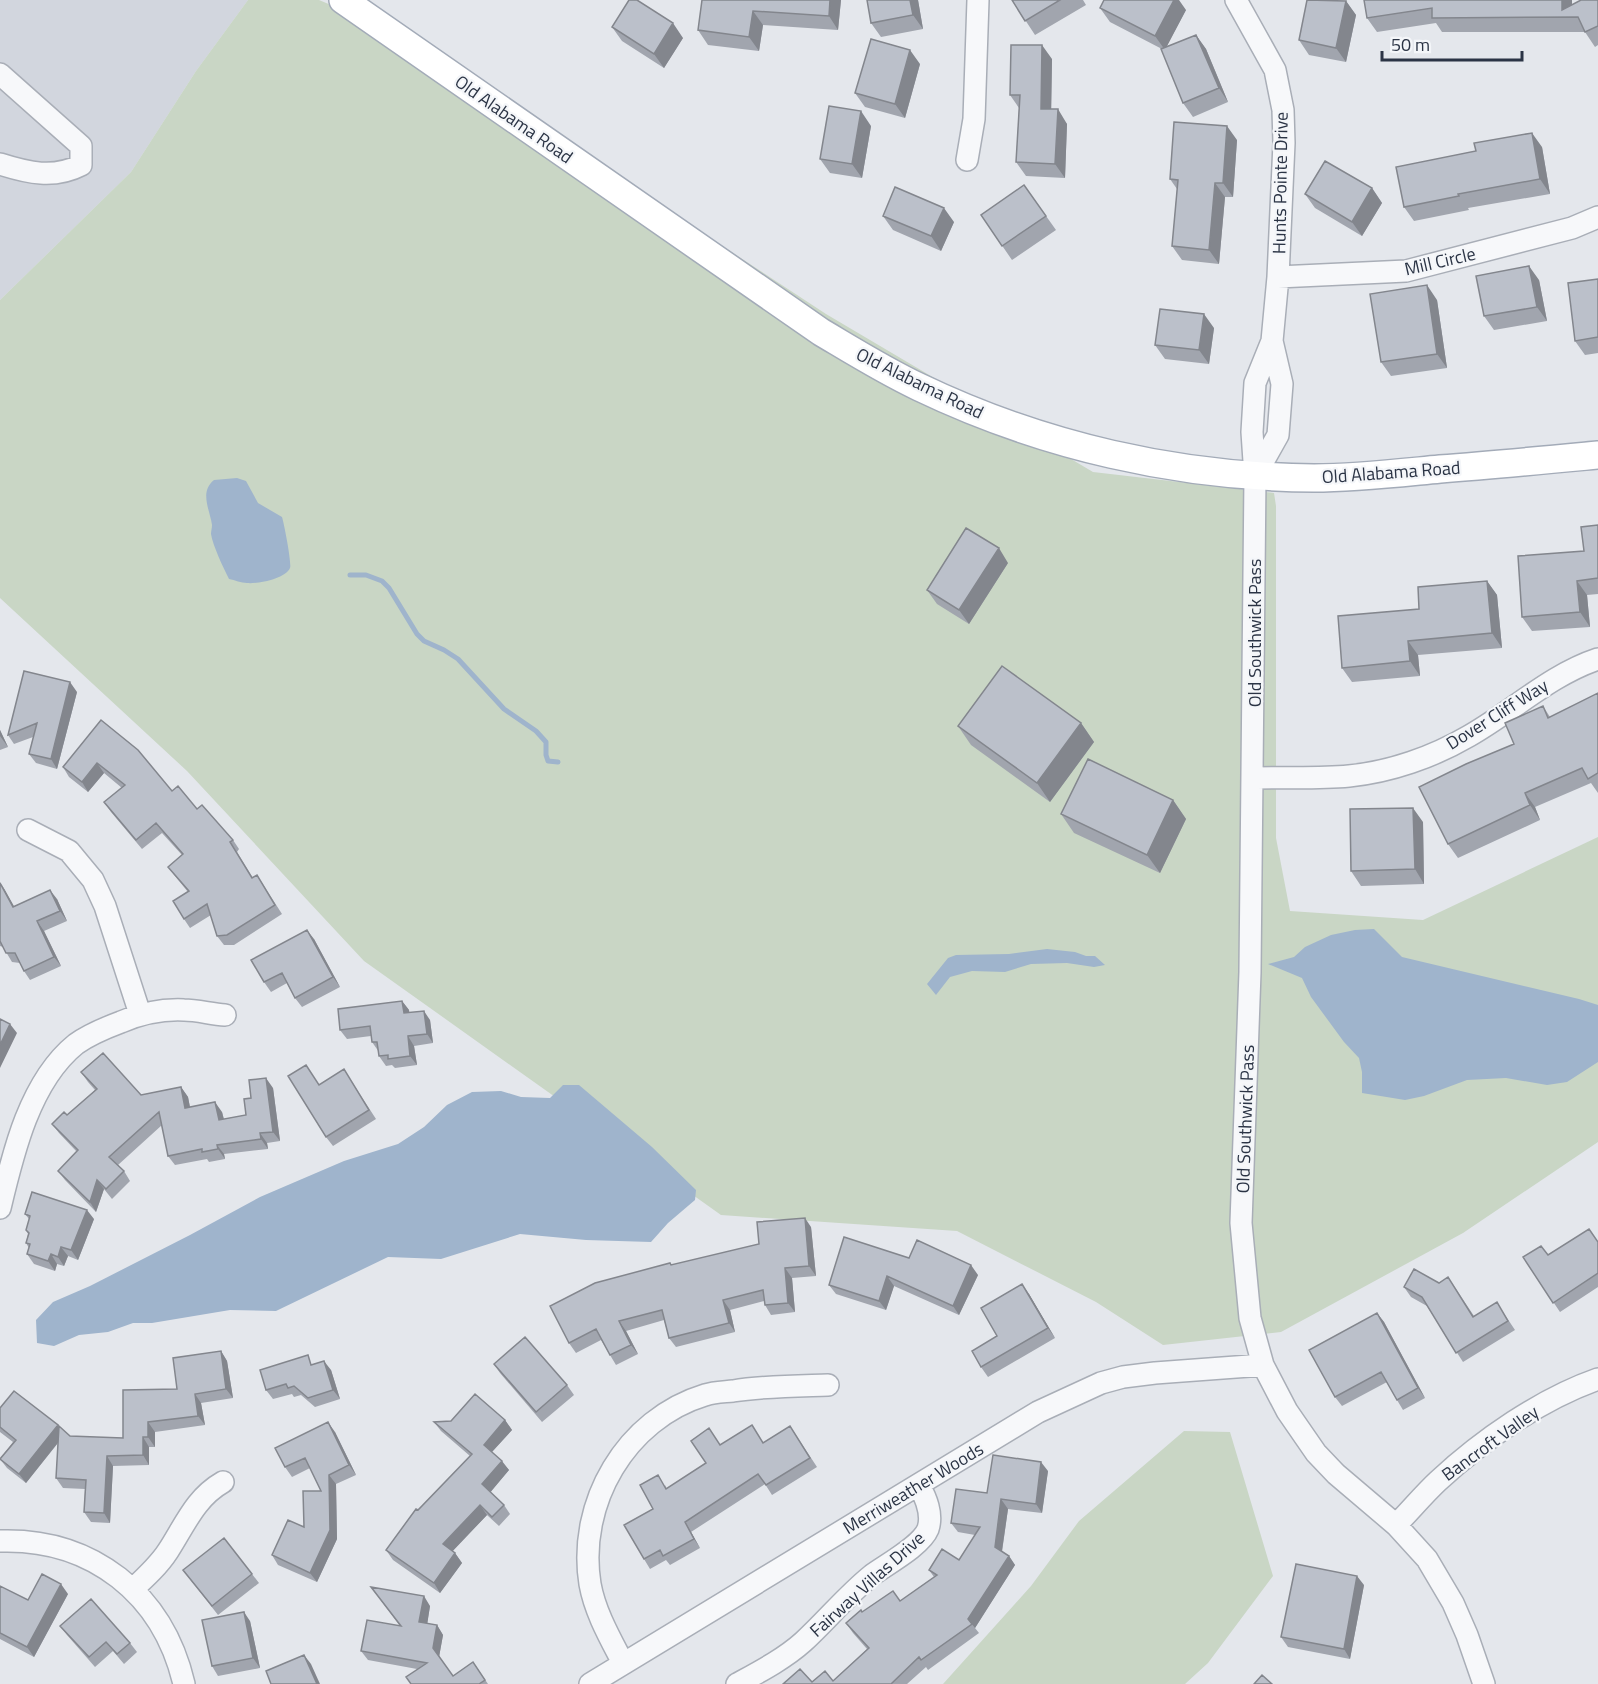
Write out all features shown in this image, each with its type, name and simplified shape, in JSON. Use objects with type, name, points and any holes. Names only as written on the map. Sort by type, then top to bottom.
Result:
[{"type":"main road","name":"Old Alabama Road","points":[[343,0],[821,332],[920,388],[999,421],[1084,448],[1169,466],[1255,476],[1314,478],[1373,475],[1598,455]]},
{"type":"street","points":[[967,160],[974,119],[978,0]]},
{"type":"street","name":"Hunts Pointe Drive","points":[[1236,0],[1275,70],[1283,110],[1284,142],[1278,277],[1272,341],[1282,384],[1278,435],[1255,476]]},
{"type":"street","points":[[0,74],[81,146],[81,165],[66,173],[25,172],[0,164]]},
{"type":"street","name":"Mill Circle","points":[[1278,277],[1406,271],[1572,228],[1598,218]]},
{"type":"street","name":"Old Southwick Pass","points":[[1255,476],[1250,972],[1241,1223],[1250,1318],[1263,1365],[1287,1411],[1316,1453],[1336,1474],[1396,1525],[1426,1559],[1453,1603],[1484,1684]]},
{"type":"street","name":"Dover Cliff Way","points":[[1253,778],[1348,776],[1383,770],[1419,760],[1469,736],[1579,665],[1598,659]]},
{"type":"street","points":[[28,831],[69,851],[93,880],[105,906],[140,1014]]},
{"type":"street","points":[[0,1208],[14,1152],[36,1099],[48,1075],[61,1058],[77,1044],[97,1031],[140,1014],[183,1010],[225,1016]]},
{"type":"street","name":"Merriweather Woods","points":[[590,1684],[1038,1412],[1101,1383],[1123,1377],[1263,1365]]},
{"type":"street","name":"Bancroft Valley","points":[[1396,1525],[1458,1463],[1529,1412],[1566,1392],[1598,1379]]},
{"type":"street","points":[[623,1663],[597,1608],[590,1585],[588,1562],[590,1528],[595,1504],[604,1481],[620,1457],[650,1425],[706,1394],[751,1388],[828,1385]]},
{"type":"street","points":[[133,1589],[148,1576],[167,1553],[199,1500],[210,1489],[223,1482]]},
{"type":"street","name":"Fairway Villas Drive","points":[[737,1684],[802,1643],[870,1577],[920,1539],[928,1529],[930,1516],[926,1497],[919,1485]]},
{"type":"street","points":[[0,1541],[23,1540],[62,1547],[101,1564],[133,1589],[157,1617],[173,1646],[184,1684]]},
{"type":"shaded area","points":[[0,0],[248,0],[196,71],[131,172],[0,300]]},
{"type":"green space","points":[[248,0],[319,0],[398,33],[826,314],[1093,472],[1274,493],[1276,506],[1276,838],[1290,911],[1423,920],[1598,837],[1598,1142],[1463,1233],[1281,1332],[1163,1345],[1096,1302],[957,1231],[721,1215],[364,961],[187,771],[0,598],[0,300],[131,172],[196,71]]},
{"type":"green space","points":[[1184,1431],[1230,1432],[1273,1576],[1208,1663],[1185,1684],[943,1684],[1031,1586],[1079,1521]]},
{"type":"water","points":[[237,478],[246,481],[258,503],[282,517],[288,543],[290,568],[277,578],[252,583],[229,579],[216,550],[211,534],[212,525],[206,496],[207,490],[214,480]]},
{"type":"water","points":[[1374,929],[1402,957],[1598,1005],[1598,1062],[1567,1082],[1547,1085],[1506,1078],[1467,1080],[1424,1096],[1405,1100],[1362,1093],[1359,1058],[1344,1042],[1311,997],[1302,978],[1268,964],[1294,957],[1305,947],[1331,935]]},
{"type":"water","points":[[1047,949],[1095,956],[1105,965],[1094,967],[1067,963],[1031,964],[1005,972],[972,971],[950,977],[936,995],[927,984],[948,958],[956,955],[1009,954]]},
{"type":"water","points":[[563,1085],[579,1085],[652,1147],[696,1190],[695,1200],[668,1223],[651,1242],[586,1240],[520,1234],[441,1259],[388,1257],[276,1311],[230,1310],[152,1323],[133,1323],[108,1332],[79,1335],[54,1346],[37,1343],[36,1320],[53,1302],[90,1286],[260,1197],[344,1161],[398,1144],[424,1127],[447,1105],[472,1092],[501,1091],[521,1097],[550,1098]]},
{"type":"building","points":[[629,0],[637,0],[673,23],[654,54],[612,27]]},
{"type":"building","points":[[702,0],[830,0],[829,16],[753,11],[749,37],[698,30]]},
{"type":"building","points":[[867,0],[910,0],[913,15],[871,23]]},
{"type":"building","points":[[1012,0],[1060,0],[1025,21]]},
{"type":"building","points":[[1104,0],[1174,0],[1155,36],[1100,8]]},
{"type":"building","points":[[1307,0],[1346,1],[1336,48],[1299,40]]},
{"type":"building","points":[[1364,0],[1562,0],[1562,10],[1581,0],[1598,0],[1598,26],[1585,32],[1578,17],[1432,18],[1432,8],[1367,18]]},
{"type":"building","points":[[1196,35],[1219,88],[1183,103],[1161,49]]},
{"type":"building","points":[[871,39],[910,50],[895,104],[855,93]]},
{"type":"building","points":[[1011,45],[1042,45],[1041,109],[1058,109],[1055,164],[1016,162],[1020,95],[1010,95]]},
{"type":"building","points":[[829,106],[861,111],[852,164],[820,159]]},
{"type":"building","points":[[1174,122],[1227,126],[1223,183],[1215,183],[1209,250],[1172,246],[1178,180],[1170,179]]},
{"type":"building","points":[[1532,133],[1540,179],[1458,194],[1459,196],[1404,207],[1396,167],[1476,151],[1474,143]]},
{"type":"building","points":[[1325,161],[1372,188],[1352,222],[1305,194]]},
{"type":"building","points":[[1024,185],[1046,216],[1002,246],[981,215]]},
{"type":"building","points":[[895,187],[944,208],[931,236],[883,216]]},
{"type":"building","points":[[1529,266],[1537,307],[1484,316],[1476,276]]},
{"type":"building","points":[[1598,279],[1598,337],[1575,341],[1568,283]]},
{"type":"building","points":[[1427,285],[1437,354],[1381,362],[1370,294]]},
{"type":"building","points":[[1160,309],[1204,314],[1199,350],[1155,345]]},
{"type":"building","points":[[1598,525],[1598,578],[1577,581],[1580,612],[1522,617],[1518,556],[1584,551],[1581,527]]},
{"type":"building","points":[[966,528],[999,548],[959,610],[927,590]]},
{"type":"building","points":[[1487,581],[1492,633],[1408,641],[1410,661],[1342,668],[1338,616],[1419,609],[1418,587]]},
{"type":"building","points":[[1002,666],[1081,723],[1037,783],[958,726]]},
{"type":"building","points":[[24,671],[70,682],[51,759],[29,754],[37,723],[8,735]]},
{"type":"building","points":[[1598,693],[1598,773],[1588,779],[1582,768],[1525,793],[1530,805],[1448,844],[1419,787],[1514,744],[1505,723],[1543,706],[1548,718]]},
{"type":"building","points":[[101,720],[138,750],[172,791],[178,786],[197,809],[202,805],[233,840],[230,842],[252,878],[257,875],[275,905],[227,935],[217,936],[207,904],[184,919],[173,901],[189,891],[168,867],[183,854],[156,823],[136,840],[104,802],[125,785],[97,763],[82,782],[63,767]]},
{"type":"building","points":[[1088,759],[1173,800],[1147,855],[1061,814]]},
{"type":"building","points":[[1413,808],[1415,869],[1351,871],[1350,809]]},
{"type":"building","points":[[0,883],[13,907],[50,890],[60,911],[37,921],[54,957],[24,971],[15,953],[6,953],[0,941]]},
{"type":"building","points":[[307,930],[333,977],[295,998],[282,973],[264,982],[251,960]]},
{"type":"building","points":[[402,1001],[404,1013],[424,1011],[427,1034],[408,1036],[410,1056],[388,1059],[388,1055],[379,1056],[377,1042],[372,1042],[370,1026],[340,1030],[338,1009]]},
{"type":"building","points":[[0,1019],[10,1024],[0,1045]]},
{"type":"building","points":[[103,1053],[141,1095],[181,1087],[185,1108],[215,1102],[219,1120],[246,1115],[244,1099],[251,1098],[249,1080],[266,1078],[273,1132],[260,1133],[261,1139],[217,1145],[218,1149],[202,1152],[202,1149],[168,1156],[159,1112],[109,1157],[124,1171],[106,1189],[97,1180],[90,1202],[58,1171],[78,1150],[52,1124],[64,1112],[67,1115],[97,1089],[81,1072]]},
{"type":"building","points":[[306,1065],[319,1085],[344,1069],[369,1110],[326,1137],[288,1076]]},
{"type":"building","points":[[32,1192],[87,1210],[71,1250],[61,1247],[58,1257],[51,1254],[48,1261],[27,1254],[30,1244],[26,1243],[29,1233],[26,1230],[30,1216],[25,1214]]},
{"type":"building","points":[[805,1218],[809,1266],[785,1268],[788,1303],[765,1305],[763,1290],[723,1300],[729,1323],[669,1338],[662,1310],[619,1321],[631,1345],[610,1355],[596,1329],[569,1343],[550,1306],[595,1283],[670,1263],[671,1265],[759,1244],[757,1222]]},
{"type":"building","points":[[1589,1229],[1598,1242],[1598,1273],[1553,1303],[1523,1257],[1541,1246],[1548,1255]]},
{"type":"building","points":[[844,1237],[909,1258],[917,1240],[971,1265],[953,1306],[887,1276],[879,1301],[829,1285]]},
{"type":"building","points":[[1414,1269],[1439,1283],[1448,1277],[1473,1317],[1497,1302],[1508,1321],[1456,1353],[1422,1297],[1404,1287]]},
{"type":"building","points":[[1022,1284],[1048,1328],[981,1367],[972,1351],[997,1336],[981,1308]]},
{"type":"building","points":[[1377,1313],[1418,1388],[1397,1400],[1381,1372],[1335,1397],[1309,1350]]},
{"type":"building","points":[[525,1337],[567,1385],[536,1412],[494,1364]]},
{"type":"building","points":[[221,1351],[226,1389],[195,1394],[198,1416],[148,1422],[148,1437],[143,1437],[143,1455],[107,1456],[104,1513],[84,1512],[86,1480],[56,1478],[59,1426],[70,1436],[123,1438],[123,1390],[177,1389],[173,1358]]},
{"type":"building","points":[[308,1355],[311,1365],[324,1361],[333,1390],[308,1398],[294,1386],[288,1388],[286,1384],[266,1390],[260,1370]]},
{"type":"building","points":[[14,1391],[58,1425],[19,1474],[0,1459],[16,1440],[0,1427],[0,1408]]},
{"type":"building","points":[[475,1394],[505,1420],[484,1445],[502,1461],[482,1484],[504,1505],[492,1517],[480,1505],[443,1544],[455,1553],[434,1583],[386,1550],[416,1509],[418,1510],[472,1454],[434,1422],[451,1421]]},
{"type":"building","points":[[328,1422],[349,1465],[329,1475],[330,1530],[310,1573],[272,1555],[288,1520],[304,1527],[303,1491],[321,1491],[305,1458],[285,1467],[275,1448]]},
{"type":"building","points":[[752,1425],[763,1443],[790,1426],[810,1458],[766,1485],[758,1474],[685,1522],[694,1539],[663,1556],[660,1550],[644,1559],[624,1525],[653,1509],[640,1485],[658,1475],[666,1489],[706,1463],[691,1441],[709,1428],[720,1445]]},
{"type":"building","points":[[993,1455],[1041,1462],[1036,1504],[1001,1499],[995,1547],[1009,1556],[968,1619],[972,1624],[921,1660],[919,1657],[891,1684],[783,1684],[800,1669],[812,1682],[825,1671],[833,1681],[869,1648],[846,1623],[861,1610],[862,1612],[893,1591],[900,1601],[937,1575],[929,1570],[942,1549],[959,1560],[980,1527],[951,1523],[956,1489],[987,1493]]},
{"type":"building","points":[[224,1538],[252,1574],[212,1606],[183,1570]]},
{"type":"building","points":[[1296,1564],[1357,1576],[1344,1649],[1281,1637]]},
{"type":"building","points":[[42,1574],[61,1584],[27,1647],[0,1633],[0,1586],[28,1600]]},
{"type":"building","points":[[371,1587],[424,1596],[419,1622],[437,1625],[433,1648],[453,1676],[473,1662],[485,1680],[479,1684],[411,1684],[406,1677],[427,1663],[361,1651],[367,1620],[401,1626]]},
{"type":"building","points":[[91,1599],[130,1643],[117,1654],[106,1642],[89,1657],[60,1626]]},
{"type":"building","points":[[244,1612],[253,1658],[212,1666],[202,1620]]},
{"type":"building","points":[[304,1655],[317,1684],[271,1684],[266,1671]]},
{"type":"building","points":[[1262,1675],[1272,1684],[1254,1684]]},
{"type":"waterway","points":[[350,575],[366,575],[382,581],[389,588],[417,634],[424,641],[458,659],[504,709],[536,731],[546,742],[548,761],[558,762]]}]
